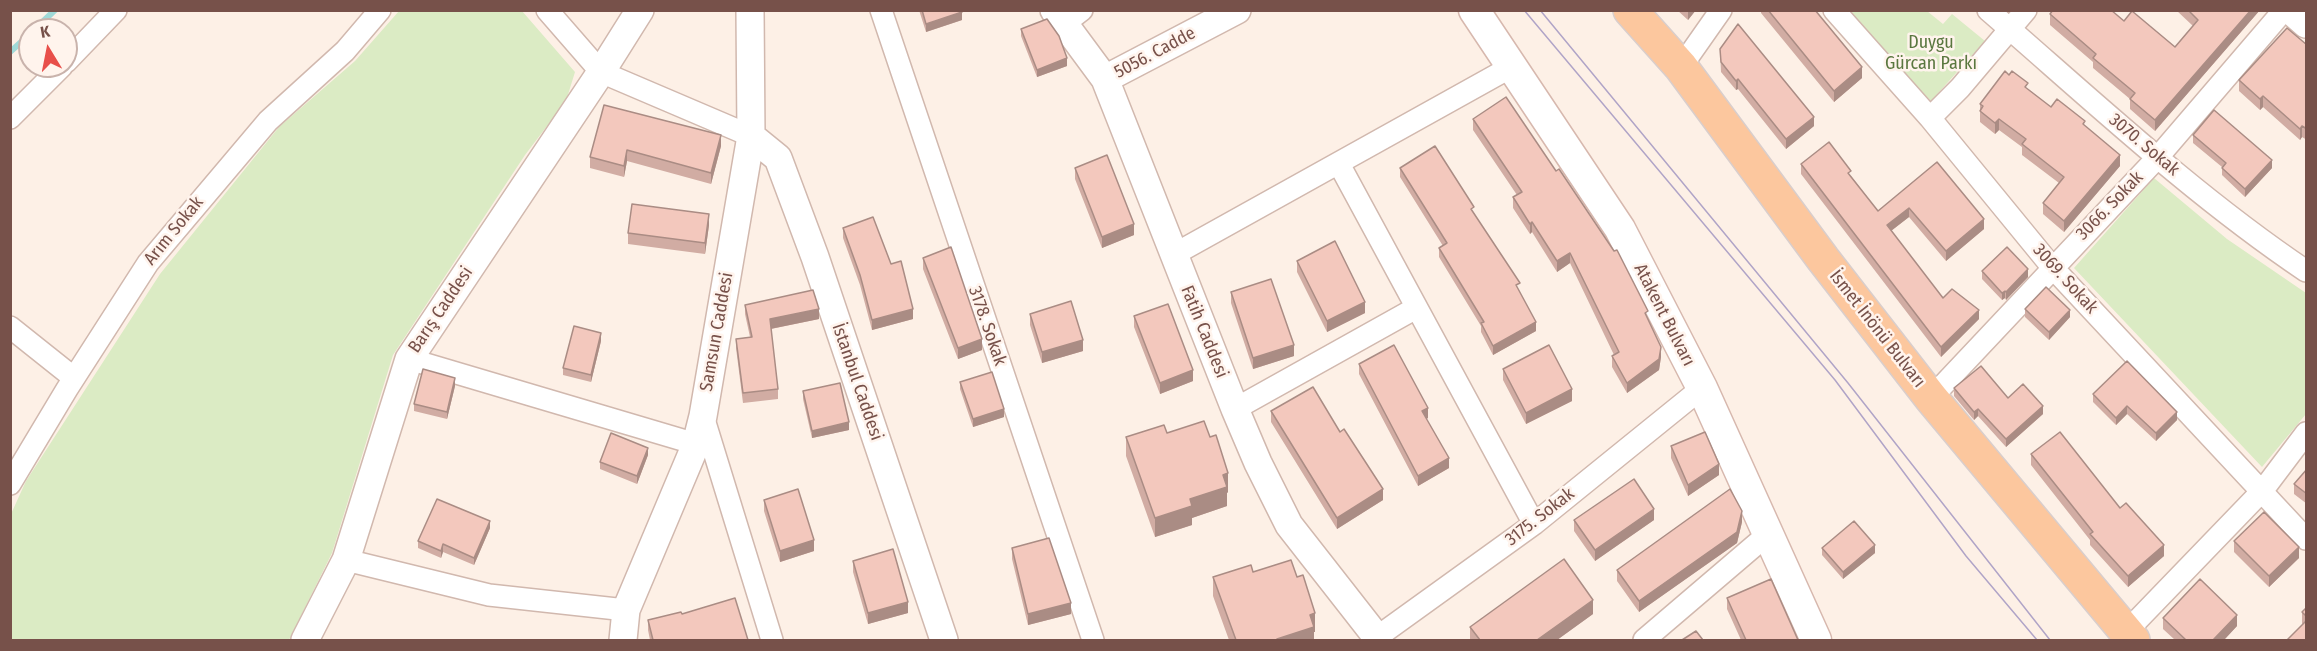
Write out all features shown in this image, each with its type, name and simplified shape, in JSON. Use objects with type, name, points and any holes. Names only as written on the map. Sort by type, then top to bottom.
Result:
[{"type":"main road","name":"Atakent Bulvarı","points":[[1474,10],[1620,229],[1702,388],[1816,640]]},
{"type":"main road","name":"İsmet İnönü Bulvarı","points":[[1630,10],[1681,67],[1823,259],[1931,398],[2129,636]]},
{"type":"street","points":[[78,50],[117,10]]},
{"type":"street","name":"Arım Sokak","points":[[10,484],[74,378],[148,263],[268,121],[345,51],[380,10]]},
{"type":"street","points":[[547,10],[601,72],[750,136]]},
{"type":"street","name":"Barış Caddesi","points":[[305,640],[346,560],[409,359],[640,10]]},
{"type":"street","name":"Samsun Caddesi","points":[[623,640],[626,610],[696,444],[703,416],[750,136],[750,10]]},
{"type":"street","name":"3178. Sokak","points":[[881,10],[1093,640]]},
{"type":"street","name":"5056. Cadde","points":[[1105,79],[1237,10]]},
{"type":"street","points":[[1681,67],[1721,10]]},
{"type":"street","name":"3069. Sokak","points":[[1834,10],[1930,117],[2052,267],[2307,539]]},
{"type":"street","name":"3070. Sokak","points":[[1988,10],[2158,157],[2255,237],[2307,271]]},
{"type":"street","points":[[1930,117],[1960,88],[2026,10]]},
{"type":"street","name":"3066. Sokak","points":[[1931,398],[2158,157],[2284,10]]},
{"type":"street","points":[[2290,10],[2307,24]]},
{"type":"street","name":"Fatih Caddesi","points":[[1067,15],[1105,79],[1235,410],[1289,525],[1376,640]]},
{"type":"street","points":[[1173,255],[1511,67]]},
{"type":"street","points":[[10,118],[50,78]]},
{"type":"street","name":"İstanbul Caddesi","points":[[750,136],[778,158],[815,257],[944,640]]},
{"type":"street","points":[[1339,164],[1534,524]]},
{"type":"street","points":[[1235,410],[1416,308]]},
{"type":"street","points":[[10,327],[74,378]]},
{"type":"street","points":[[409,359],[696,444]]},
{"type":"street","name":"3175. Sokak","points":[[1376,640],[1534,524],[1702,388]]},
{"type":"street","points":[[703,416],[772,640]]},
{"type":"street","points":[[2129,636],[2263,490],[2307,433]]},
{"type":"street","points":[[1644,640],[1767,535]]},
{"type":"street","points":[[346,560],[489,595],[626,610]]},
{"type":"green space","points":[[399,11],[522,11],[575,72],[566,101],[525,155],[393,355],[332,553],[289,640],[11,640],[11,514],[26,481],[160,274],[279,127],[355,61]]},
{"type":"green space","name":"Duygu Gürcan Parkı","points":[[1845,11],[1927,11],[1943,24],[1952,14],[1985,41],[1931,101]]},
{"type":"green space","points":[[2154,178],[2227,239],[2306,293],[2306,414],[2262,467],[2074,268]]},
{"type":"building","points":[[922,10],[961,10],[962,12],[926,24]]},
{"type":"building","points":[[1768,10],[1815,10],[1862,67],[1834,91]]},
{"type":"building","points":[[2053,10],[2111,10],[2124,21],[2132,11],[2175,47],[2198,20],[2188,10],[2251,10],[2155,120],[2130,99],[2135,93],[2093,58],[2096,54],[2050,14]]},
{"type":"building","points":[[1047,19],[1059,36],[1067,58],[1037,70],[1021,29]]},
{"type":"building","points":[[1738,24],[1814,117],[1786,139],[1738,79],[1736,81],[1721,62],[1720,49]]},
{"type":"building","points":[[2287,28],[2307,45],[2307,129],[2302,126],[2300,129],[2263,96],[2260,99],[2239,80]]},
{"type":"building","points":[[2005,71],[2009,75],[2012,71],[2028,83],[2025,87],[2051,107],[2057,99],[2085,121],[2083,124],[2120,155],[2064,221],[2043,203],[2064,177],[2022,144],[2026,139],[1999,119],[1995,123],[1980,111],[1983,106],[1980,104]]},
{"type":"building","points":[[1506,97],[1556,171],[1559,169],[1614,251],[1617,250],[1648,311],[1645,313],[1661,347],[1659,359],[1627,383],[1612,356],[1619,352],[1570,253],[1557,261],[1532,222],[1530,224],[1513,197],[1522,192],[1473,119]]},
{"type":"building","points":[[604,105],[721,135],[711,173],[627,150],[624,166],[590,157]]},
{"type":"building","points":[[2214,110],[2272,160],[2245,189],[2222,168],[2226,163],[2193,135]]},
{"type":"building","points":[[1829,142],[1851,171],[1848,173],[1878,211],[1937,162],[1984,219],[1946,251],[1909,208],[1887,225],[1943,298],[1952,289],[1979,310],[1941,347],[1801,164]]},
{"type":"building","points":[[1435,146],[1474,207],[1471,209],[1520,283],[1516,285],[1536,322],[1493,346],[1481,323],[1484,322],[1439,248],[1447,243],[1400,168]]},
{"type":"building","points":[[1107,155],[1134,224],[1102,237],[1075,168]]},
{"type":"building","points":[[632,204],[709,214],[705,243],[628,233]]},
{"type":"building","points":[[873,217],[891,264],[901,261],[913,309],[872,320],[860,275],[843,228]]},
{"type":"building","points":[[1335,241],[1365,302],[1327,321],[1297,261]]},
{"type":"building","points":[[951,247],[982,339],[958,348],[923,258]]},
{"type":"building","points":[[2007,247],[2028,269],[2006,292],[2002,293],[1982,271]]},
{"type":"building","points":[[1271,279],[1294,345],[1253,358],[1231,292]]},
{"type":"building","points":[[2046,287],[2070,310],[2049,332],[2025,309]]},
{"type":"building","points":[[813,290],[819,309],[770,319],[778,389],[743,393],[736,339],[752,337],[745,305]]},
{"type":"building","points":[[1071,301],[1083,340],[1042,352],[1030,314]]},
{"type":"building","points":[[1168,304],[1193,370],[1160,383],[1134,316]]},
{"type":"building","points":[[574,326],[601,333],[591,375],[563,368]]},
{"type":"building","points":[[1394,345],[1428,408],[1422,411],[1449,458],[1418,476],[1359,364]]},
{"type":"building","points":[[1549,345],[1572,389],[1526,413],[1503,369]]},
{"type":"building","points":[[2127,361],[2177,412],[2156,433],[2127,406],[2116,418],[2093,394]]},
{"type":"building","points":[[1981,366],[2008,398],[2023,384],[2043,406],[2006,439],[1978,409],[1974,412],[1954,388]]},
{"type":"building","points":[[423,369],[455,378],[447,412],[414,404]]},
{"type":"building","points":[[992,372],[1004,409],[973,419],[960,382]]},
{"type":"building","points":[[840,383],[849,422],[812,431],[803,391]]},
{"type":"building","points":[[1313,387],[1340,432],[1344,429],[1383,489],[1337,518],[1271,411]]},
{"type":"building","points":[[1204,421],[1210,437],[1216,435],[1228,473],[1223,475],[1227,487],[1190,499],[1192,506],[1155,518],[1126,437],[1164,425],[1167,433]]},
{"type":"building","points":[[1705,432],[1719,464],[1688,485],[1671,446]]},
{"type":"building","points":[[2060,432],[2120,508],[2126,503],[2164,545],[2128,576],[2090,534],[2093,532],[2031,454]]},
{"type":"building","points":[[611,433],[648,448],[637,476],[600,462]]},
{"type":"building","points":[[2307,469],[2307,494],[2294,484]]},
{"type":"building","points":[[1634,479],[1654,509],[1595,550],[1574,520]]},
{"type":"building","points":[[798,489],[814,540],[780,551],[764,500]]},
{"type":"building","points":[[1730,489],[1742,511],[1737,532],[1639,601],[1617,570]]},
{"type":"building","points":[[437,499],[490,521],[474,558],[443,544],[441,551],[418,541]]},
{"type":"building","points":[[2264,512],[2299,547],[2269,576],[2234,541]]},
{"type":"building","points":[[1854,521],[1875,545],[1843,572],[1822,548]]},
{"type":"building","points":[[1049,538],[1071,603],[1028,614],[1012,548]]},
{"type":"building","points":[[893,549],[908,602],[868,613],[853,561]]},
{"type":"building","points":[[1564,559],[1593,600],[1537,640],[1480,640],[1470,627]]},
{"type":"building","points":[[1291,560],[1297,577],[1303,575],[1315,613],[1310,615],[1314,627],[1278,640],[1236,640],[1213,577],[1251,565],[1253,572]]},
{"type":"building","points":[[1771,579],[1798,640],[1746,640],[1727,598]]},
{"type":"building","points":[[2200,579],[2237,615],[2213,640],[2186,640],[2163,618]]},
{"type":"building","points":[[735,598],[748,640],[653,640],[648,620],[681,612],[682,614]]},
{"type":"building","points":[[2307,607],[2307,617],[2302,612]]},
{"type":"building","points":[[2307,620],[2307,640],[2287,640]]},
{"type":"building","points":[[1696,631],[1703,640],[1682,640]]},
{"type":"waterway","points":[[47,18],[55,10]]},
{"type":"waterway","points":[[10,52],[18,45]]},
{"type":"tram line","points":[[1524,10],[1835,380],[1966,556],[2037,640]]},
{"type":"tram line","points":[[1540,10],[1848,383],[2050,640]]}]
